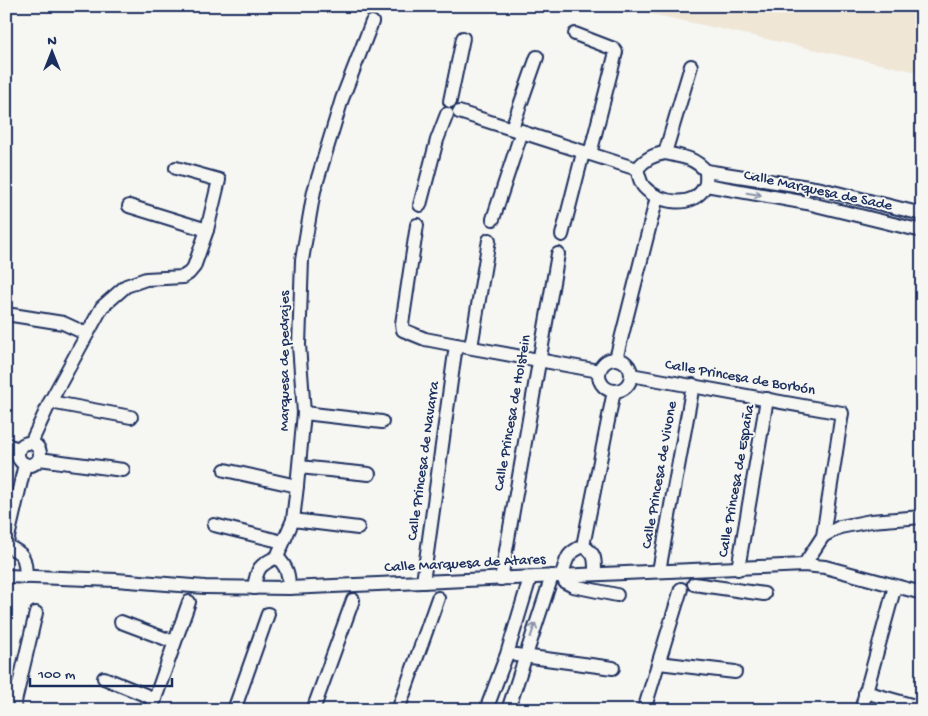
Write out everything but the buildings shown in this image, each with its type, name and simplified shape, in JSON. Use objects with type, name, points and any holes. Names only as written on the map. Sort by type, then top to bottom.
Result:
[{"type":"street","name":"Marquesa de pedrajes","points":[[277,557],[293,520],[299,467],[304,413],[299,344],[302,260],[314,191],[342,99],[372,22]]},
{"type":"street","points":[[562,235],[616,52],[614,49],[575,34]]},
{"type":"street","points":[[463,38],[450,101],[444,108],[453,113],[517,129],[637,169]]},
{"type":"street","points":[[493,219],[537,57]]},
{"type":"street","points":[[637,169],[644,160],[654,155],[665,153],[691,66]]},
{"type":"street","points":[[420,205],[437,140],[453,113]]},
{"type":"street","name":"Calle Marquesa de Sade","points":[[665,153],[685,157],[702,166],[821,189],[922,214]]},
{"type":"street","points":[[637,169],[643,187],[657,197],[668,201],[682,202],[697,197],[706,185],[702,166]]},
{"type":"street","points":[[31,444],[50,402],[102,307],[126,286],[146,279],[183,277],[194,267],[207,230],[219,180],[176,168]]},
{"type":"street","name":"Calle Marquesa de Sade","points":[[706,185],[807,203],[922,231]]},
{"type":"street","points":[[616,359],[657,197]]},
{"type":"street","points":[[129,206],[207,230]]},
{"type":"street","points":[[417,225],[402,324],[403,330],[456,346],[471,347],[599,372]]},
{"type":"street","points":[[471,347],[489,240]]},
{"type":"street","name":"Calle Princesa de HoIstein","points":[[500,579],[558,254]]},
{"type":"street","points":[[6,314],[63,323],[88,334]]},
{"type":"street","name":"Calle Princesa de Navarra","points":[[423,582],[456,346]]},
{"type":"street","points":[[616,359],[623,361],[629,367],[631,375],[629,383],[623,390],[614,392],[608,390],[600,382],[599,372],[602,365],[616,359]]},
{"type":"street","name":"Calle Princesa de Borbón","points":[[631,375],[842,413],[823,536]]},
{"type":"street","name":"Calle Princesa de Vivone","points":[[665,571],[692,385]]},
{"type":"street","points":[[583,546],[614,392]]},
{"type":"street","name":"Calle Princesa de España","points":[[738,569],[767,399]]},
{"type":"street","points":[[50,402],[132,417]]},
{"type":"street","points":[[304,413],[382,422]]},
{"type":"street","points":[[31,444],[37,447],[40,452],[39,459],[33,464],[25,464],[19,458],[19,450],[22,446],[31,444]]},
{"type":"street","points":[[6,445],[19,450]]},
{"type":"street","points":[[39,459],[123,470]]},
{"type":"street","points":[[25,464],[6,546],[17,550],[25,559],[26,577]]},
{"type":"street","points":[[299,467],[369,474]]},
{"type":"street","points":[[225,470],[297,486]]},
{"type":"street","points":[[804,565],[823,536],[840,527],[871,520],[922,517]]},
{"type":"street","points":[[293,520],[358,528]]},
{"type":"street","points":[[214,525],[283,542]]},
{"type":"street","points":[[583,546],[592,552],[595,562],[595,574]]},
{"type":"street","points":[[508,710],[524,657],[557,575],[571,552],[583,546]]},
{"type":"street","points":[[254,588],[256,575],[262,564],[277,557],[285,565],[289,574],[290,588]]},
{"type":"street","name":"Calle Marquesa de Atares","points":[[6,576],[116,580],[205,587],[290,588],[804,565],[825,567],[922,593]]},
{"type":"street","points":[[665,571],[673,583],[681,589],[689,588],[694,584],[696,579],[695,571]]},
{"type":"street","points":[[557,575],[573,586],[617,595]]},
{"type":"street","points":[[486,710],[507,654],[530,578]]},
{"type":"street","points":[[694,584],[764,594]]},
{"type":"street","points":[[861,710],[895,586]]},
{"type":"street","points":[[644,710],[660,663],[681,589]]},
{"type":"street","points":[[398,710],[438,598]]},
{"type":"street","points":[[313,710],[353,600]]},
{"type":"street","points":[[104,678],[153,704],[189,602]]},
{"type":"street","points":[[13,710],[36,613]]},
{"type":"street","points":[[234,710],[268,614]]},
{"type":"street","points":[[122,622],[174,642]]},
{"type":"street","points":[[507,654],[614,668]]},
{"type":"street","points":[[660,663],[735,672]]},
{"type":"street","points":[[865,692],[922,708]]},
{"type":"shaded area","points":[[615,6],[922,6],[922,73]]}]
